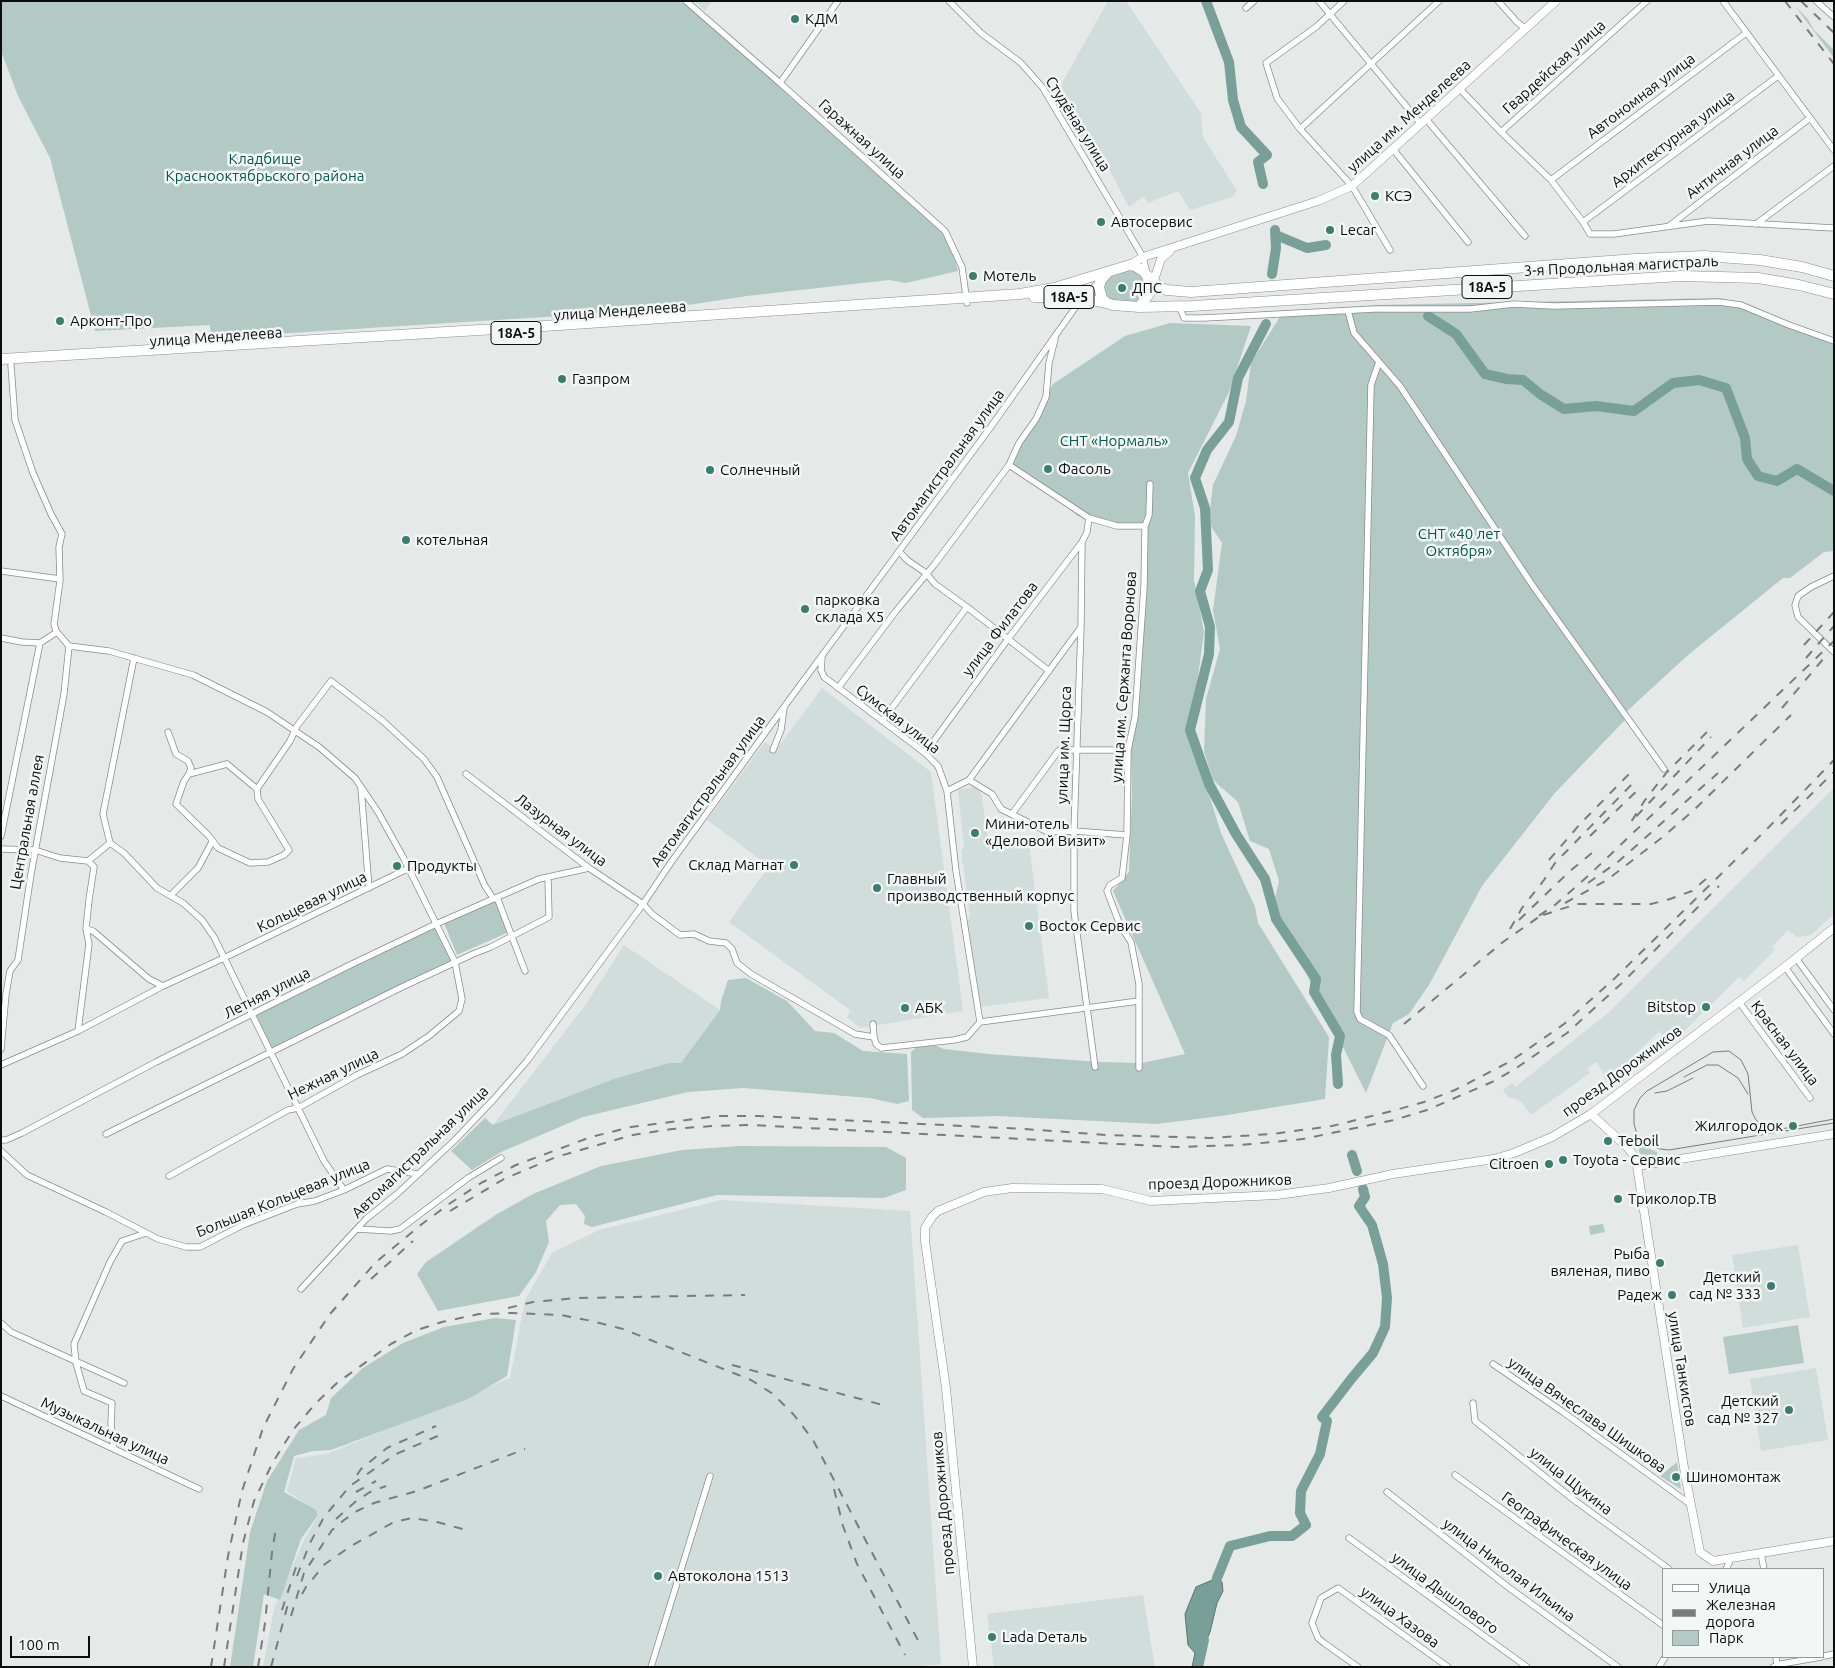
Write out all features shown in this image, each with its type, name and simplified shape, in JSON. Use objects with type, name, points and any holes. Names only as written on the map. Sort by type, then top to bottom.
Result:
[{"type":"highway","name":"3-я Продольная магистраль","points":[[1130,265],[1139,268],[1150,283],[1167,290],[1191,292],[1636,259],[1704,256],[1760,260],[1802,267],[1834,276]]},
{"type":"highway","name":"18А-5","points":[[1107,304],[1100,296],[1099,287],[1105,276],[1130,265]]},
{"type":"highway","name":"улица Менделеева","points":[[966,300],[988,296],[1029,293],[1105,276]]},
{"type":"highway","name":"3-я Продольная магистраль","points":[[1030,298],[1045,296],[1082,298],[1122,307],[1179,306],[1681,276],[1758,278],[1799,285],[1834,294]]},
{"type":"highway","points":[[1139,307],[1148,296],[1150,283]]},
{"type":"highway","name":"улица Менделеева","points":[[4,363],[522,327],[966,300],[1030,298]]},
{"type":"main road","name":"улица им. Менделеева","points":[[1176,247],[1318,201],[1352,186],[1556,1]]},
{"type":"main road","points":[[1130,265],[1144,257],[1176,247]]},
{"type":"main road","points":[[1150,283],[1161,259],[1176,247]]},
{"type":"main road","name":"проезд Дорожников","points":[[973,1667],[946,1388],[925,1241],[925,1228],[938,1211],[984,1192],[1012,1188],[1102,1189],[1150,1201],[1277,1195],[1329,1188],[1392,1174],[1494,1160],[1552,1137],[1591,1114],[1834,928]]},
{"type":"main road","name":"улица Танкистов","points":[[1591,1114],[1628,1148],[1634,1156],[1690,1504],[1700,1552],[1713,1561],[1834,1541]]},
{"type":"main road","points":[[1636,1166],[1834,1134]]},
{"type":"street","name":"Гаражная улица","points":[[686,1],[945,230],[962,267],[966,300]]},
{"type":"street","points":[[780,83],[838,1]]},
{"type":"street","name":"Студёная улица","points":[[949,1],[982,33],[1021,63],[1043,88],[1144,257]]},
{"type":"street","points":[[1246,8],[1254,1]]},
{"type":"street","points":[[1319,1],[1370,64],[1525,236]]},
{"type":"street","points":[[1344,1],[1316,27],[1266,63],[1277,98],[1300,129],[1352,186],[1390,250]]},
{"type":"street","points":[[1300,129],[1438,1]]},
{"type":"street","points":[[1498,1],[1526,29]]},
{"type":"street","name":"Гвардейская улица","points":[[1500,132],[1646,1]]},
{"type":"street","points":[[1723,1],[1834,150]]},
{"type":"street","points":[[1816,1],[1834,17]]},
{"type":"street","name":"Автономная улица","points":[[1551,180],[1746,33]]},
{"type":"street","name":"Архитектурная улица","points":[[1584,222],[1778,76]]},
{"type":"street","points":[[1460,89],[1500,132],[1551,180],[1584,222],[1590,234],[1614,234],[1708,221],[1834,228]]},
{"type":"street","name":"Античная улица","points":[[1668,226],[1810,118]]},
{"type":"street","points":[[1393,149],[1468,242]]},
{"type":"street","points":[[1756,224],[1834,166]]},
{"type":"street","points":[[1144,257],[1150,283]]},
{"type":"street","name":"Автомагистральная улица","points":[[301,1290],[366,1219],[418,1174],[494,1100],[527,1061],[643,904],[784,707],[990,428],[1082,298],[1092,286],[1105,276]]},
{"type":"street","points":[[1179,306],[1184,318],[1348,311],[1470,309],[1514,304],[1554,306],[1719,302],[1741,306],[1788,326],[1834,341]]},
{"type":"street","points":[[1348,311],[1354,334],[1403,391],[1533,586],[1664,769]]},
{"type":"street","points":[[838,688],[934,565],[1009,464],[1036,419],[1046,397],[1049,363],[1056,334]]},
{"type":"street","points":[[1379,362],[1371,385],[1357,1012],[1360,1019],[1389,1035],[1423,1086]]},
{"type":"street","points":[[4,363],[15,420],[34,473],[51,514],[62,534],[59,547],[60,579],[54,624],[57,632],[68,646],[110,651],[193,675],[244,699],[319,747],[354,778],[378,812],[455,962]]},
{"type":"street","points":[[1009,464],[1089,518],[1117,526],[1145,526]]},
{"type":"street","name":"улица им. Сержанта Воронова","points":[[1139,1068],[1138,1001],[1140,984],[1131,942],[1120,925],[1107,891],[1110,885],[1122,878],[1127,835],[1128,750],[1136,717],[1144,587],[1145,526],[1149,515],[1150,484]]},
{"type":"street","name":"улица Филатова","points":[[925,753],[1082,542],[1087,532],[1089,518]]},
{"type":"street","name":"улица им. Щорса","points":[[1082,542],[1074,831],[1074,912],[1095,1068]]},
{"type":"street","points":[[899,552],[926,573],[935,584],[1049,671]]},
{"type":"street","points":[[1,571],[60,579]]},
{"type":"street","points":[[1834,576],[1811,587],[1798,596],[1795,605],[1798,617],[1834,652]]},
{"type":"street","points":[[882,721],[967,607]]},
{"type":"street","points":[[947,791],[969,780],[1081,627]]},
{"type":"street","points":[[1,638],[40,643],[57,632]]},
{"type":"street","name":"Центральная аллея","points":[[1,836],[40,643]]},
{"type":"street","name":"Центральная аллея","points":[[1,1049],[3,1002],[10,971],[18,960],[35,850],[64,694],[68,646]]},
{"type":"street","name":"Сумская улица","points":[[822,656],[821,670],[824,677],[925,753],[938,766],[947,791],[956,871],[980,1022]]},
{"type":"street","points":[[134,658],[103,814],[110,842],[124,853],[156,888],[171,895],[202,920],[214,937],[226,957],[324,1161],[344,1190]]},
{"type":"street","points":[[168,732],[176,754],[188,761],[191,768],[176,804],[209,836],[218,848],[250,863],[268,862],[284,855],[289,850],[258,799],[257,789],[331,681],[383,721],[424,759],[438,778],[485,886],[493,898],[498,900],[526,971]]},
{"type":"street","points":[[773,750],[781,730],[784,707]]},
{"type":"street","points":[[1012,814],[1059,750],[1128,750]]},
{"type":"street","points":[[189,774],[227,764],[257,789]]},
{"type":"street","name":"Лазурная улица","points":[[466,774],[589,868],[643,904],[652,914],[680,935],[694,934],[709,942],[726,943],[732,949],[737,963],[751,974],[855,1034],[874,1037]]},
{"type":"street","points":[[969,780],[992,794],[1001,809],[1048,832],[1074,831],[1127,835]]},
{"type":"street","points":[[361,787],[369,888]]},
{"type":"street","points":[[88,861],[110,842]]},
{"type":"street","points":[[171,895],[198,868],[212,842]]},
{"type":"street","points":[[1,849],[35,850],[60,858],[88,861],[94,867],[88,900],[86,929],[89,944],[78,1031]]},
{"type":"street","name":"Кольцевая улица","points":[[1,1065],[78,1031],[163,986],[408,868]]},
{"type":"street","name":"Летняя улица","points":[[1,1140],[6,1140],[22,1133],[156,1062],[436,924],[548,876],[589,868]]},
{"type":"street","points":[[106,1134],[549,917],[548,876]]},
{"type":"street","points":[[86,929],[93,932],[149,979],[163,986]]},
{"type":"street","points":[[1796,958],[1834,1010]]},
{"type":"street","name":"Нежная улица","points":[[169,1176],[288,1110],[298,1108],[358,1075],[402,1054],[429,1036],[459,1011],[462,999],[455,962]]},
{"type":"street","points":[[1785,967],[1834,1034]]},
{"type":"street","points":[[873,1024],[876,1044],[881,1048],[967,1037],[980,1022],[1138,1001]]},
{"type":"street","name":"Красная улица","points":[[1739,1002],[1810,1098]]},
{"type":"street","name":"Большая Кольцевая улица","points":[[1,1151],[27,1176],[158,1239],[186,1247],[200,1247],[243,1225],[298,1204],[315,1201],[344,1190],[387,1169],[418,1174]]},
{"type":"street","points":[[357,1229],[391,1231],[400,1229],[468,1178],[502,1158]]},
{"type":"street","points":[[114,1449],[111,1424],[112,1403],[84,1391],[76,1363],[74,1344],[110,1262],[122,1241],[146,1233]]},
{"type":"street","points":[[1,1323],[11,1332],[76,1363],[124,1383]]},
{"type":"street","name":"улица Вячеслава Шишкова","points":[[1493,1364],[1690,1504]]},
{"type":"street","name":"Музыкальная улица","points":[[1,1396],[199,1489]]},
{"type":"street","name":"улица Щукина","points":[[1473,1403],[1475,1421],[1574,1500],[1669,1568]]},
{"type":"street","name":"Географическая улица","points":[[1455,1475],[1662,1625]]},
{"type":"street","points":[[651,1667],[710,1476]]},
{"type":"street","name":"улица Николая Ильина","points":[[1387,1492],[1508,1587],[1618,1667]]},
{"type":"street","name":"улица Дышлового","points":[[1349,1538],[1527,1667]]},
{"type":"street","points":[[1761,1554],[1764,1568]]},
{"type":"street","points":[[1726,1568],[1731,1559]]},
{"type":"street","name":"улица Хазова","points":[[1358,1667],[1324,1644],[1318,1638],[1312,1624],[1321,1598],[1338,1588],[1448,1667]]},
{"type":"street","points":[[1776,1666],[1813,1658]]},
{"type":"shaded area","points":[[694,1],[712,1],[705,11]]},
{"type":"shaded area","points":[[1108,1],[1126,1],[1201,113],[1203,137],[1237,191],[1232,197],[1190,210],[1178,191],[1148,203],[1144,196],[1129,207],[1109,169],[1102,172],[1056,97],[1061,94],[1063,81]]},
{"type":"shaded area","points":[[822,688],[931,772],[963,1011],[860,1028],[847,1017],[850,1010],[729,922],[769,866],[707,820],[765,742],[776,750]]},
{"type":"shaded area","points":[[974,787],[981,792],[989,843],[1028,837],[1049,998],[979,1007],[967,924],[970,915],[961,851],[964,846],[958,790]]},
{"type":"shaded area","points":[[1834,788],[1834,914],[1811,935],[1797,937],[1788,930],[1772,947],[1775,950],[1744,981],[1739,977],[1671,1044],[1659,1031],[1608,1082],[1596,1062],[1587,1068],[1590,1073],[1531,1115],[1522,1103],[1508,1097],[1503,1090],[1512,1083],[1515,1087],[1608,1013]]},
{"type":"shaded area","points":[[624,945],[720,1010],[681,1063],[669,1063],[493,1125],[586,1004]]},
{"type":"shaded area","points":[[721,1200],[910,1211],[941,1664],[915,1667],[263,1667],[274,1609],[304,1540],[319,1513],[287,1491],[296,1458],[327,1454],[510,1378],[525,1300],[552,1253],[599,1230]]},
{"type":"shaded area","name":"Детский сад № 333","points":[[1798,1245],[1810,1317],[1743,1328],[1732,1255]]},
{"type":"shaded area","name":"Детский сад № 327","points":[[1816,1368],[1828,1440],[1761,1451],[1750,1379]]},
{"type":"shaded area","points":[[1217,1578],[1222,1582],[1223,1591],[1217,1603],[1210,1632],[1200,1656],[1199,1667],[1192,1667],[1195,1653],[1188,1645],[1185,1614],[1196,1587]]},
{"type":"shaded area","points":[[1143,1595],[1155,1667],[994,1667],[987,1614]]},
{"type":"green space","name":"Кладбище Краснооктябрьского района","points":[[1,1],[683,1],[939,228],[952,248],[958,271],[906,283],[889,280],[747,296],[655,310],[211,338],[210,325],[95,331],[50,158],[18,96],[1,51]]},
{"type":"green space","points":[[1795,6],[1807,18],[1814,30],[1834,50],[1834,58]]},
{"type":"green space","points":[[1127,269],[1141,273],[1146,290],[1140,300],[1130,305],[1105,298],[1102,284],[1109,277]]},
{"type":"green space","name":"СНТ «40 лет Октября»","points":[[1719,298],[1748,304],[1834,342],[1834,551],[1824,552],[1790,578],[1783,578],[1688,655],[1626,712],[1624,721],[1554,794],[1482,886],[1429,985],[1409,1014],[1393,1023],[1366,1093],[1273,907],[1279,881],[1269,849],[1250,841],[1238,802],[1213,780],[1204,751],[1206,699],[1220,649],[1213,610],[1222,543],[1212,528],[1209,518],[1213,485],[1236,436],[1246,401],[1251,363],[1283,312],[1377,305]]},
{"type":"green space","name":"СНТ «Нормаль»","points":[[1170,323],[1251,326],[1229,392],[1188,473],[1195,516],[1194,580],[1204,632],[1190,734],[1221,833],[1255,907],[1258,923],[1329,1037],[1325,1099],[1221,1116],[1156,1124],[998,1116],[923,1118],[912,1110],[911,1052],[919,1045],[929,1043],[944,1049],[988,1054],[1100,1062],[1142,1063],[1185,1054],[1113,891],[1129,872],[1132,796],[1131,745],[1146,530],[1078,516],[1009,461],[1053,384],[1125,336]]},
{"type":"green space","points":[[499,898],[511,931],[457,955],[444,923]]},
{"type":"green space","points":[[435,927],[451,961],[272,1048],[256,1015]]},
{"type":"green space","points":[[746,978],[787,1001],[815,1031],[834,1033],[863,1051],[907,1054],[909,1101],[897,1104],[870,1098],[743,1088],[688,1092],[583,1117],[501,1152],[472,1170],[451,1151],[485,1118],[493,1125],[614,1079],[669,1063],[681,1063],[720,1010],[728,980]]},
{"type":"green space","points":[[740,1146],[886,1147],[906,1158],[906,1190],[884,1198],[717,1195],[592,1227],[584,1224],[585,1216],[576,1204],[560,1205],[546,1221],[549,1242],[536,1272],[519,1296],[438,1311],[417,1274],[426,1262],[497,1214],[533,1194],[601,1166],[682,1150]]},
{"type":"green space","points":[[1645,1147],[1657,1152],[1657,1156],[1644,1159],[1639,1152],[1639,1148]]},
{"type":"green space","points":[[1603,1224],[1605,1232],[1590,1235],[1589,1226]]},
{"type":"green space","points":[[495,1318],[516,1320],[507,1376],[468,1399],[331,1450],[313,1451],[294,1456],[284,1492],[316,1510],[318,1515],[301,1539],[280,1600],[264,1594],[253,1667],[230,1667],[250,1532],[267,1481],[299,1430],[326,1415],[331,1398],[363,1368],[403,1343],[444,1327]]},
{"type":"green space","points":[[1798,1325],[1804,1363],[1729,1374],[1723,1337]]},
{"type":"green space","points":[[1677,1462],[1681,1489],[1660,1476]]},
{"type":"waterway","points":[[1206,1],[1229,62],[1233,100],[1241,127],[1267,155],[1258,162],[1263,184]]},
{"type":"waterway","points":[[1272,274],[1276,248],[1275,230]]},
{"type":"waterway","points":[[1276,235],[1307,248],[1326,245]]},
{"type":"waterway","points":[[1428,316],[1456,334],[1485,374],[1507,379],[1523,380],[1540,394],[1564,409],[1596,406],[1634,411],[1673,383],[1699,380],[1726,388],[1745,438],[1747,459],[1758,476],[1777,481],[1797,469],[1834,491]]},
{"type":"waterway","points":[[1266,324],[1238,378],[1229,422],[1207,450],[1195,478],[1205,508],[1208,570],[1200,591],[1210,627],[1209,654],[1190,730],[1209,784],[1236,834],[1265,879],[1276,919],[1316,979],[1314,992],[1340,1036],[1336,1055],[1338,1084]]},
{"type":"waterway","points":[[1352,1155],[1357,1171]]},
{"type":"waterway","points":[[1214,1591],[1217,1578],[1230,1546],[1270,1536],[1292,1536],[1306,1525],[1300,1513],[1301,1491],[1320,1454],[1327,1421],[1322,1417],[1373,1353],[1385,1327],[1387,1298],[1383,1264],[1372,1225],[1359,1206],[1365,1197],[1363,1189]]},
{"type":"waterway","points":[[1198,1667],[1204,1640]]},
{"type":"tram line","points":[[1834,1119],[1776,1130],[1762,1125],[1756,1120],[1752,1112],[1748,1074],[1741,1060],[1729,1051],[1713,1052],[1647,1091],[1640,1098],[1634,1110],[1634,1124],[1640,1138],[1649,1145],[1669,1150],[1834,1123]]},
{"type":"tram line","points":[[1684,1077],[1707,1065],[1718,1065],[1738,1078],[1748,1094]]},
{"type":"tram line","points":[[1655,1093],[1667,1091],[1693,1078]]},
{"type":"railway","points":[[1785,1],[1834,64]]},
{"type":"railway","points":[[1801,1],[1834,33]]},
{"type":"railway","points":[[1804,645],[1834,612]]},
{"type":"railway","points":[[1806,658],[1834,626]]},
{"type":"railway","points":[[1706,879],[1692,891],[1651,904],[1577,904],[1537,917],[1555,905],[1588,876],[1834,641]]},
{"type":"railway","points":[[1782,708],[1824,658]]},
{"type":"railway","points":[[1565,903],[1607,880],[1664,836],[1694,810],[1791,715]]},
{"type":"railway","points":[[1707,732],[1667,772],[1631,822],[1711,737]]},
{"type":"railway","points":[[211,1667],[228,1556],[242,1491],[263,1428],[293,1369],[330,1314],[376,1262],[422,1224],[481,1183],[516,1165],[591,1137],[631,1127],[719,1116],[758,1116],[1025,1129],[1107,1135],[1209,1138],[1272,1134],[1332,1126],[1424,1102],[1455,1090],[1511,1061],[1564,1024],[1615,978],[1768,828],[1834,760]]},
{"type":"railway","points":[[1549,860],[1581,823],[1631,772]]},
{"type":"railway","points":[[1781,824],[1834,772]]},
{"type":"railway","points":[[1588,883],[1619,861],[1718,773]]},
{"type":"railway","points":[[1510,929],[1522,908],[1555,863],[1637,779]]},
{"type":"railway","points":[[1590,836],[1642,786]]},
{"type":"railway","points":[[1519,920],[1570,871],[1592,853]]},
{"type":"railway","points":[[450,1211],[504,1179],[556,1157],[633,1135],[672,1129],[750,1125],[1177,1147],[1241,1145],[1303,1139],[1394,1120],[1427,1110],[1492,1082],[1515,1069],[1567,1033],[1621,984],[1719,886]]},
{"type":"railway","points":[[1404,1024],[1503,942],[1543,914]]},
{"type":"railway","points":[[371,1279],[413,1241]]},
{"type":"railway","points":[[508,1308],[533,1302],[576,1298],[745,1295]]},
{"type":"railway","points":[[224,1667],[243,1543],[254,1501],[273,1462],[293,1430],[316,1403],[337,1383],[391,1344],[417,1330],[479,1314],[512,1313],[561,1315],[623,1329],[751,1380],[773,1394],[794,1415],[813,1440],[922,1648]]},
{"type":"railway","points":[[732,1365],[883,1405]]},
{"type":"railway","points":[[357,1475],[361,1469],[387,1448],[436,1426]]},
{"type":"railway","points":[[297,1576],[310,1543],[324,1517],[350,1486],[396,1454],[440,1435]]},
{"type":"railway","points":[[291,1616],[304,1573],[332,1530],[344,1520],[374,1503],[417,1491],[525,1449]]},
{"type":"railway","points":[[356,1492],[376,1481]]},
{"type":"railway","points":[[336,1519],[370,1492],[386,1486]]},
{"type":"railway","points":[[834,1489],[843,1526],[857,1564],[905,1655]]},
{"type":"railway","points":[[302,1594],[325,1564],[351,1546],[394,1522],[412,1518],[437,1522],[466,1530]]},
{"type":"railway","points":[[258,1667],[276,1528]]},
{"type":"railway","points":[[282,1610],[296,1567]]},
{"type":"railway","points":[[271,1667],[288,1604]]},
{"type":"place","name":"КДМ","points":[[795,19]]},
{"type":"place","name":"КСЭ","points":[[1375,196]]},
{"type":"place","name":"Автосервис","points":[[1101,222]]},
{"type":"place","name":"Lecar","points":[[1330,230]]},
{"type":"place","name":"Мотель","points":[[973,276]]},
{"type":"place","name":"ДПС","points":[[1122,288]]},
{"type":"place","name":"Арконт-Про","points":[[60,321]]},
{"type":"place","name":"Газпром","points":[[562,379]]},
{"type":"place","name":"Фасоль","points":[[1048,469]]},
{"type":"place","name":"Солнечный","points":[[710,470]]},
{"type":"place","name":"котельная","points":[[406,540]]},
{"type":"place","name":"парковка склада X5","points":[[805,609]]},
{"type":"place","name":"Мини-отель «Деловой Визит»","points":[[975,833]]},
{"type":"place","name":"Склад Магнат","points":[[794,865]]},
{"type":"place","name":"Продукты","points":[[397,866]]},
{"type":"place","name":"Главный производственный корпус","points":[[877,888]]},
{"type":"place","name":"Восtок Сервис","points":[[1029,926]]},
{"type":"place","name":"Bitstop","points":[[1706,1007]]},
{"type":"place","name":"АБК","points":[[905,1008]]},
{"type":"place","name":"Жилгородок","points":[[1793,1126]]},
{"type":"place","name":"Teboil","points":[[1608,1141]]},
{"type":"place","name":"Toyota - Сервис","points":[[1563,1160]]},
{"type":"place","name":"Citroen","points":[[1549,1164]]},
{"type":"place","name":"Триколор.ТВ","points":[[1618,1199]]},
{"type":"place","name":"Рыба вяленая, пиво","points":[[1660,1263]]},
{"type":"place","name":"Детский сад № 333","points":[[1771,1286]]},
{"type":"place","name":"Радеж","points":[[1672,1295]]},
{"type":"place","name":"Детский сад № 327","points":[[1789,1410]]},
{"type":"place","name":"Шиномонтаж","points":[[1676,1477]]},
{"type":"place","name":"Автоколона 1513","points":[[658,1576]]},
{"type":"place","name":"Lada Dеталь","points":[[992,1637]]}]
